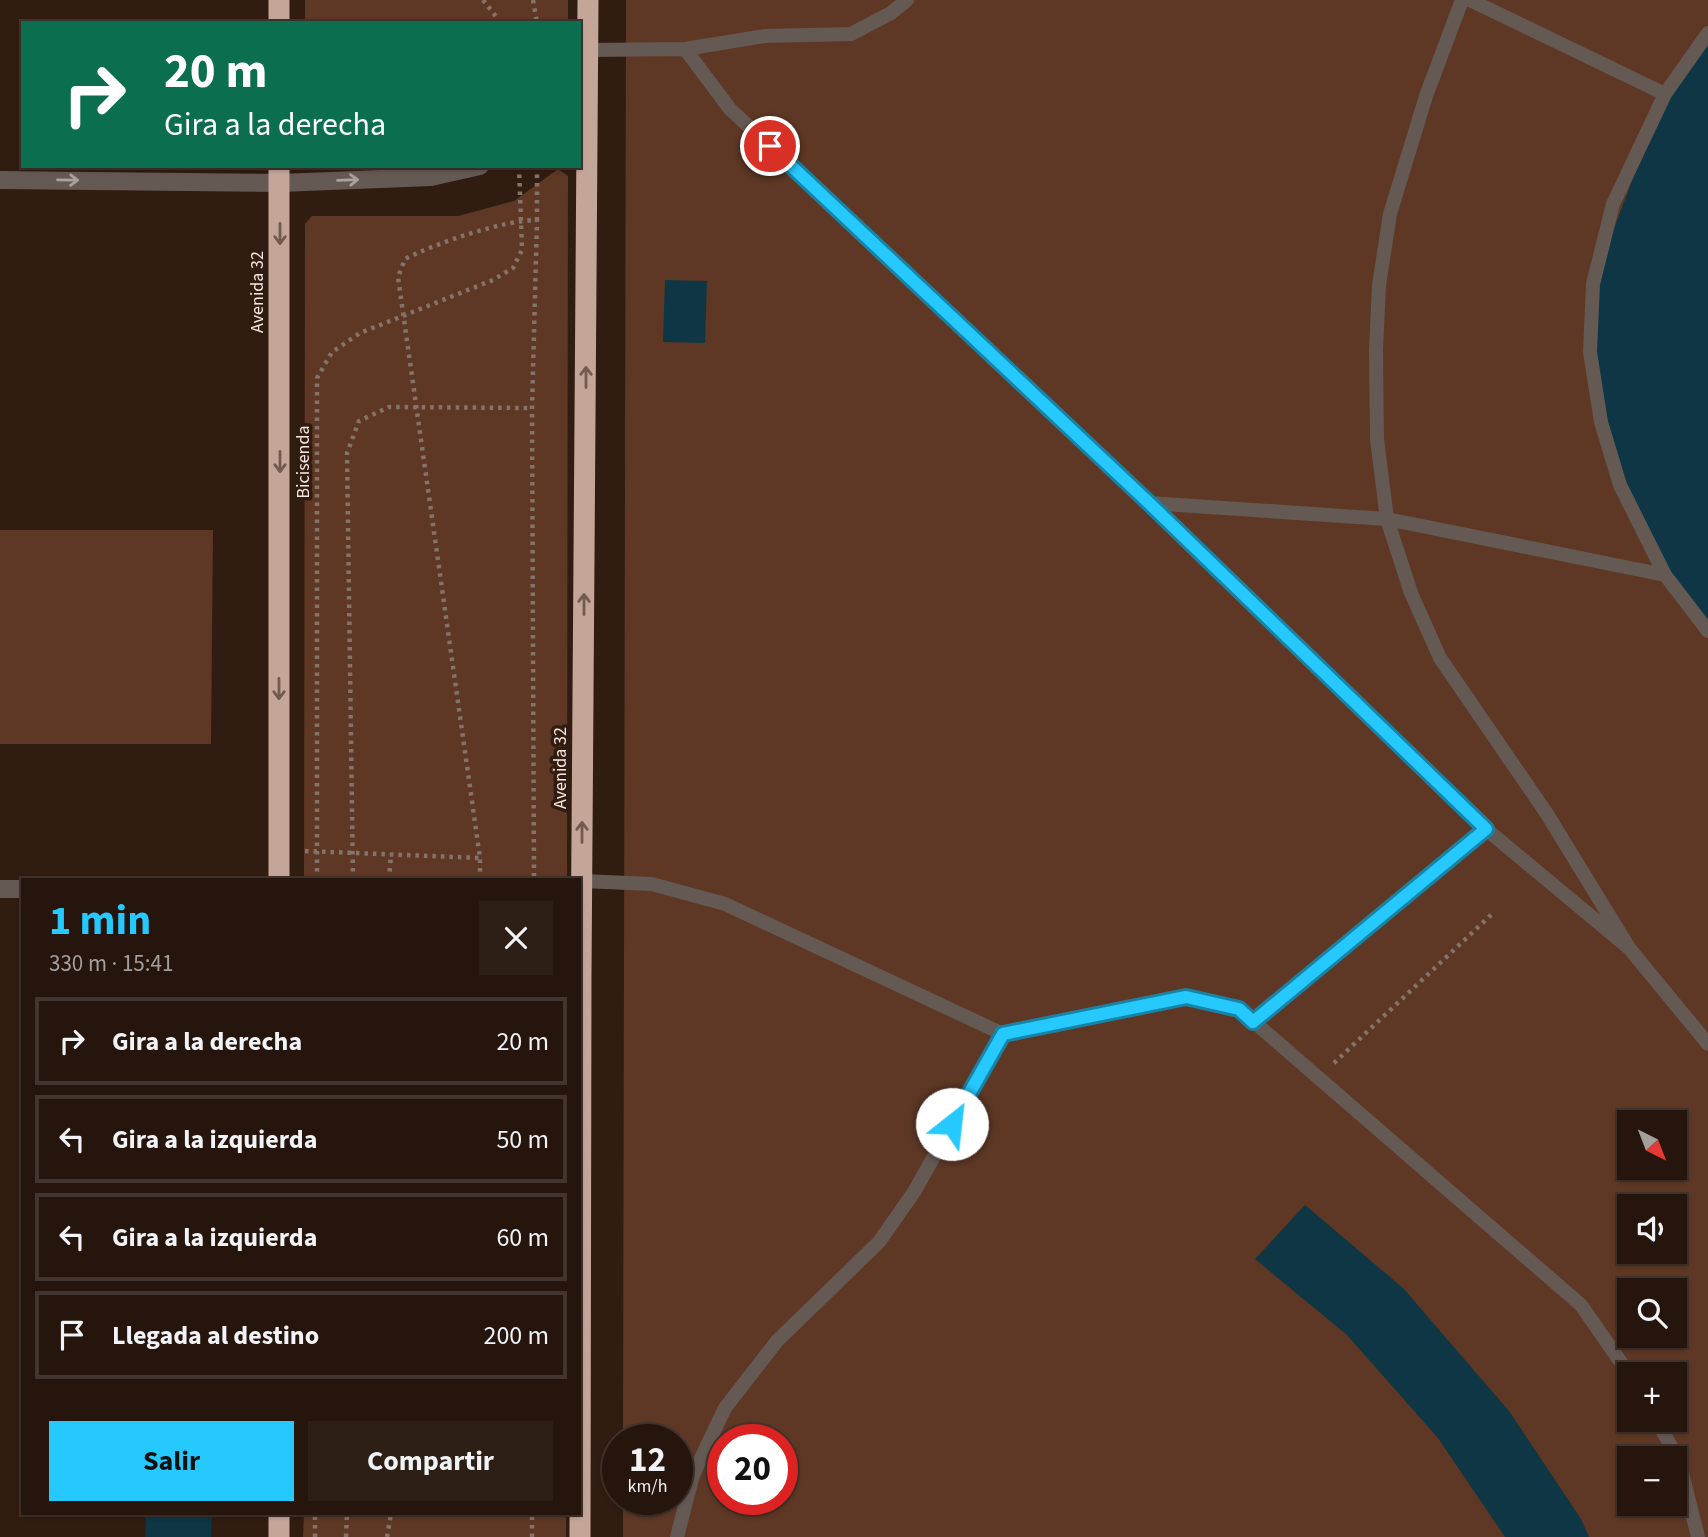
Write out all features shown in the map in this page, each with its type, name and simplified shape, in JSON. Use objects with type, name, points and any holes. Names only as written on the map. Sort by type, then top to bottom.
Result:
[{"type":"highway","points":[[279,0],[279,21]]},
{"type":"highway","name":"Avenida 32","points":[[581,1209],[584,88],[589,50],[588,0]]},
{"type":"highway","name":"Avenida 32","points":[[279,174],[279,878]]},
{"type":"highway","points":[[279,1515],[279,1537]]},
{"type":"highway","name":"Avenida 32","points":[[580,1515],[580,1537]]},
{"type":"street","points":[[0,180],[279,174],[431,177],[471,168]]},
{"type":"street","points":[[0,889],[21,889]]},
{"type":"lane","points":[[589,50],[685,49],[765,36],[851,34],[891,13],[907,0]]},
{"type":"lane","points":[[1462,0],[1426,96],[1390,214],[1379,285],[1376,350],[1377,439],[1387,519],[1411,593],[1440,658],[1547,814],[1629,948],[1708,1044]]},
{"type":"lane","points":[[1470,0],[1665,94]]},
{"type":"lane","points":[[1708,33],[1665,94],[1613,204],[1593,284],[1590,352],[1601,422],[1620,485],[1665,575],[1708,631]]},
{"type":"lane","points":[[685,49],[730,109],[1149,503],[1486,829],[1629,948]]},
{"type":"lane","points":[[1149,503],[1387,519],[1665,575]]},
{"type":"lane","points":[[1253,1022],[1486,829]]},
{"type":"lane","points":[[582,881],[652,884],[725,904],[1003,1034],[1186,997],[1239,1009],[1581,1305],[1621,1362]]},
{"type":"lane","points":[[677,1537],[693,1475],[726,1408],[777,1341],[879,1242],[914,1192],[1003,1034]]},
{"type":"lane","points":[[1663,1432],[1679,1461],[1698,1537]]},
{"type":"path","points":[[483,0],[499,21]]},
{"type":"path","points":[[533,0],[537,21]]},
{"type":"path","name":"Bicisenda","points":[[317,878],[317,378],[332,352],[360,333],[493,280],[513,268],[522,250],[519,168]]},
{"type":"path","points":[[534,878],[532,408],[537,168]]},
{"type":"path","points":[[480,878],[480,858],[398,277],[405,258],[424,249],[521,220],[537,219]]},
{"type":"path","points":[[353,878],[347,453],[359,421],[389,407],[532,408]]},
{"type":"path","points":[[279,850],[480,858]]},
{"type":"path","points":[[390,878],[391,854]]},
{"type":"path","points":[[1318,1078],[1492,914]]},
{"type":"path","points":[[314,1537],[315,1515]]},
{"type":"path","points":[[346,1537],[347,1515]]},
{"type":"path","points":[[387,1537],[391,1515]]},
{"type":"path","points":[[532,1515],[532,1537]]},
{"type":"shaded area","points":[[305,0],[568,0],[568,21],[305,21]]},
{"type":"shaded area","points":[[626,0],[1708,0],[1708,1537],[623,1537],[623,1515],[693,1515],[693,1424],[623,1424]]},
{"type":"shaded area","points":[[558,169],[568,176],[567,878],[304,878],[305,224],[312,216],[458,216],[514,201]]},
{"type":"shaded area","points":[[0,530],[213,530],[211,744],[0,744]]},
{"type":"shaded area","points":[[304,1515],[566,1515],[566,1537],[303,1537]]},
{"type":"building","points":[[1708,33],[1708,631],[1665,575],[1601,422],[1593,284],[1665,94]]},
{"type":"building","points":[[665,280],[707,281],[705,343],[663,342]]},
{"type":"building","points":[[1305,1205],[1403,1288],[1509,1411],[1581,1519],[1589,1537],[1505,1537],[1438,1438],[1347,1335],[1255,1259]]},
{"type":"building","points":[[146,1515],[212,1515],[211,1537],[145,1537]]},
{"type":"route","points":[[770,146],[1149,503],[1486,829],[1253,1022],[1239,1009],[1186,997],[1003,1034],[952,1124]]}]
